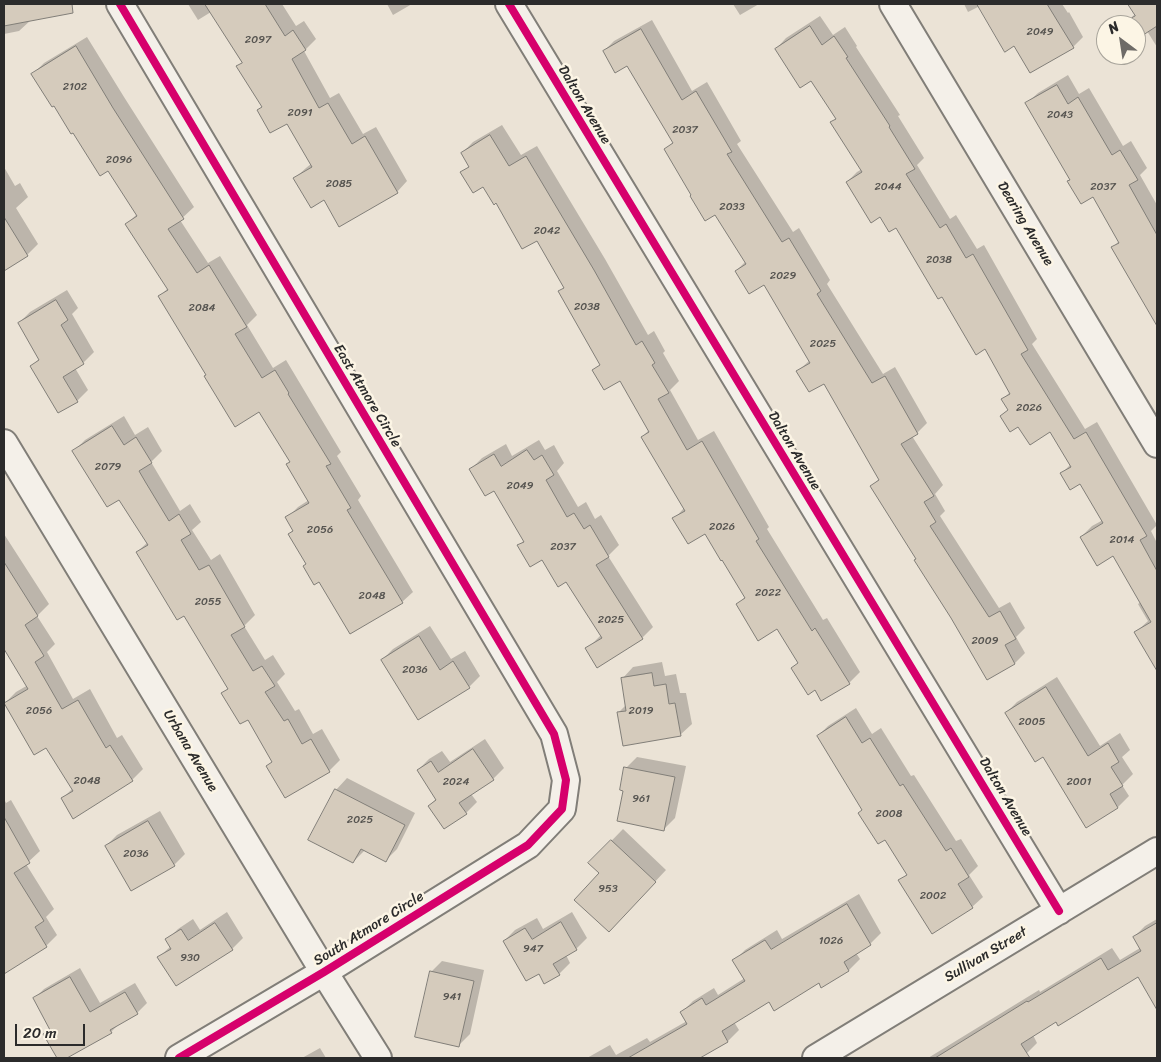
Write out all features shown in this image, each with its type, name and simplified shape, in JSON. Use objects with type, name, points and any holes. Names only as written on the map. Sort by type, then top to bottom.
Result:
[{"type":"street","name":"East Atmore Circle","points":[[120,4],[554,734],[566,780],[562,809]]},
{"type":"street","name":"Dalton Avenue","points":[[509,4],[1059,911]]},
{"type":"street","name":"Dearing Avenue","points":[[893,4],[1157,444]]},
{"type":"street","name":"Urbana Avenue","points":[[4,444],[378,1058]]},
{"type":"street","name":"South Atmore Circle","points":[[179,1058],[324,972],[528,845],[562,809]]},
{"type":"street","name":"Sullivan Street","points":[[816,1058],[1157,851]]},
{"type":"building","points":[[4,4],[72,4],[73,13],[4,26]]},
{"type":"building","points":[[205,4],[265,4],[285,36],[293,30],[306,50],[292,59],[319,108],[328,103],[352,144],[365,136],[398,193],[339,227],[324,200],[311,208],[293,178],[312,167],[287,124],[270,133],[257,110],[262,107],[236,66],[242,63]]},
{"type":"building","points":[[977,4],[1047,4],[1074,48],[1030,73],[1014,46],[1005,52]]},
{"type":"building","points":[[1128,4],[1157,4],[1157,26],[1146,33],[1146,15],[1134,15]]},
{"type":"building","points":[[810,26],[822,45],[834,36],[848,57],[846,58],[915,169],[906,174],[940,228],[946,224],[966,258],[973,254],[1028,350],[1021,354],[1074,439],[1086,432],[1147,536],[1140,540],[1157,571],[1157,671],[1134,632],[1151,622],[1113,556],[1097,566],[1080,537],[1103,523],[1080,484],[1070,490],[1060,473],[1071,467],[1050,432],[1030,445],[1018,427],[1010,432],[1000,416],[1008,410],[1001,399],[1010,394],[985,349],[976,355],[942,297],[938,299],[896,228],[889,232],[880,217],[871,223],[846,182],[862,172],[830,122],[836,119],[811,81],[800,88],[775,49]]},
{"type":"building","points":[[641,29],[682,100],[696,91],[732,152],[727,154],[782,242],[789,238],[821,291],[817,294],[872,383],[885,376],[918,434],[901,444],[934,496],[924,502],[936,522],[930,526],[989,617],[1000,611],[1016,639],[1005,645],[1015,664],[987,680],[914,560],[916,559],[870,486],[879,480],[824,384],[809,392],[796,371],[810,363],[764,285],[749,294],[735,271],[746,264],[715,215],[705,221],[664,149],[673,143],[627,66],[615,73],[603,51]]},
{"type":"building","points":[[76,46],[184,219],[168,229],[197,273],[209,265],[247,327],[235,334],[262,378],[275,370],[331,464],[326,466],[351,508],[347,510],[403,603],[350,634],[319,582],[314,585],[303,566],[306,564],[288,534],[293,531],[285,517],[309,503],[286,464],[290,462],[259,412],[235,427],[158,296],[168,290],[125,224],[137,216],[108,171],[100,176],[73,133],[71,134],[31,74]]},
{"type":"building","points":[[1057,85],[1068,104],[1078,97],[1112,155],[1120,150],[1138,180],[1129,185],[1157,235],[1157,326],[1111,247],[1119,243],[1093,197],[1081,204],[1067,181],[1070,180],[1025,103]]},
{"type":"building","points":[[490,135],[509,166],[526,156],[636,345],[642,341],[655,363],[652,365],[669,393],[658,399],[687,450],[702,441],[759,539],[756,541],[812,631],[815,628],[850,684],[821,701],[815,690],[808,695],[791,668],[798,663],[777,629],[758,641],[736,604],[745,598],[705,534],[688,544],[672,518],[685,511],[641,437],[649,432],[620,381],[604,390],[592,370],[600,365],[558,291],[564,288],[537,241],[522,249],[496,203],[494,205],[483,187],[473,193],[460,172],[469,167],[461,153]]},
{"type":"building","points":[[4,217],[28,256],[4,271]]},
{"type":"building","points":[[56,300],[68,320],[61,325],[84,364],[63,377],[78,402],[58,413],[30,366],[39,360],[18,323]]},
{"type":"building","points":[[112,426],[124,445],[136,437],[152,463],[139,471],[169,521],[179,514],[191,534],[181,540],[199,570],[209,565],[245,627],[231,635],[253,671],[262,666],[275,686],[265,692],[284,721],[288,719],[302,744],[311,739],[330,772],[285,798],[266,766],[272,762],[248,720],[240,724],[221,693],[228,689],[184,616],[177,620],[136,552],[148,545],[119,500],[107,507],[72,451]]},
{"type":"building","points":[[527,450],[534,460],[542,455],[554,475],[546,480],[567,517],[574,513],[584,529],[590,525],[609,557],[596,565],[643,639],[597,668],[585,648],[602,638],[566,582],[558,587],[542,560],[530,567],[517,545],[524,542],[494,491],[485,496],[469,469],[494,454],[501,466]]},
{"type":"building","points":[[4,562],[38,616],[25,625],[44,656],[35,662],[62,709],[78,700],[106,748],[110,745],[133,781],[73,819],[61,798],[73,791],[46,748],[34,755],[4,703],[28,689],[4,649]]},
{"type":"building","points":[[419,636],[440,670],[453,661],[470,688],[418,720],[381,660]]},
{"type":"building","points":[[652,673],[654,686],[666,684],[669,704],[675,703],[681,736],[623,746],[617,712],[626,711],[621,678]]},
{"type":"building","points":[[1046,687],[1088,756],[1108,743],[1119,762],[1111,767],[1123,786],[1110,794],[1118,808],[1086,828],[1043,757],[1035,762],[1005,713]]},
{"type":"building","points":[[846,717],[862,743],[870,738],[900,786],[903,784],[946,851],[951,848],[969,877],[958,884],[973,908],[932,934],[898,880],[907,875],[885,840],[878,844],[858,813],[862,810],[817,736]]},
{"type":"building","points":[[473,749],[494,780],[459,803],[467,814],[444,829],[428,806],[436,800],[417,770],[431,761],[438,772]]},
{"type":"building","points":[[624,767],[675,777],[664,831],[617,821],[623,791],[620,790]]},
{"type":"building","points":[[335,789],[405,825],[386,862],[361,849],[353,863],[308,840]]},
{"type":"building","points":[[4,817],[30,863],[14,873],[44,921],[35,927],[47,947],[4,974]]},
{"type":"building","points":[[148,821],[175,866],[131,891],[105,846]]},
{"type":"building","points":[[611,840],[656,882],[609,932],[574,900],[599,873],[588,863]]},
{"type":"building","points":[[847,904],[871,945],[844,962],[849,971],[821,988],[819,983],[774,1011],[769,1002],[722,1031],[728,1042],[700,1058],[628,1058],[687,1024],[680,1012],[702,998],[706,1005],[745,981],[732,960],[765,940],[771,949]]},
{"type":"building","points":[[561,922],[577,950],[553,964],[560,975],[544,984],[539,974],[526,981],[503,941],[525,928],[532,939]]},
{"type":"building","points":[[215,923],[233,950],[176,986],[157,957],[171,949],[165,939],[181,929],[188,940]]},
{"type":"building","points":[[1157,923],[1157,1010],[1138,977],[1058,1026],[1056,1022],[1021,1044],[1030,1058],[935,1058],[1101,958],[1108,970],[1141,951],[1133,937]]},
{"type":"building","points":[[430,971],[474,981],[459,1047],[415,1037]]},
{"type":"building","points":[[70,977],[90,1012],[125,992],[138,1014],[110,1030],[112,1033],[67,1058],[57,1058],[43,1034],[50,1030],[33,998]]},
{"type":"cycle path","points":[[120,4],[554,734],[566,780],[562,809],[528,845],[324,972],[179,1058]]},
{"type":"cycle path","points":[[509,4],[1059,911]]}]
